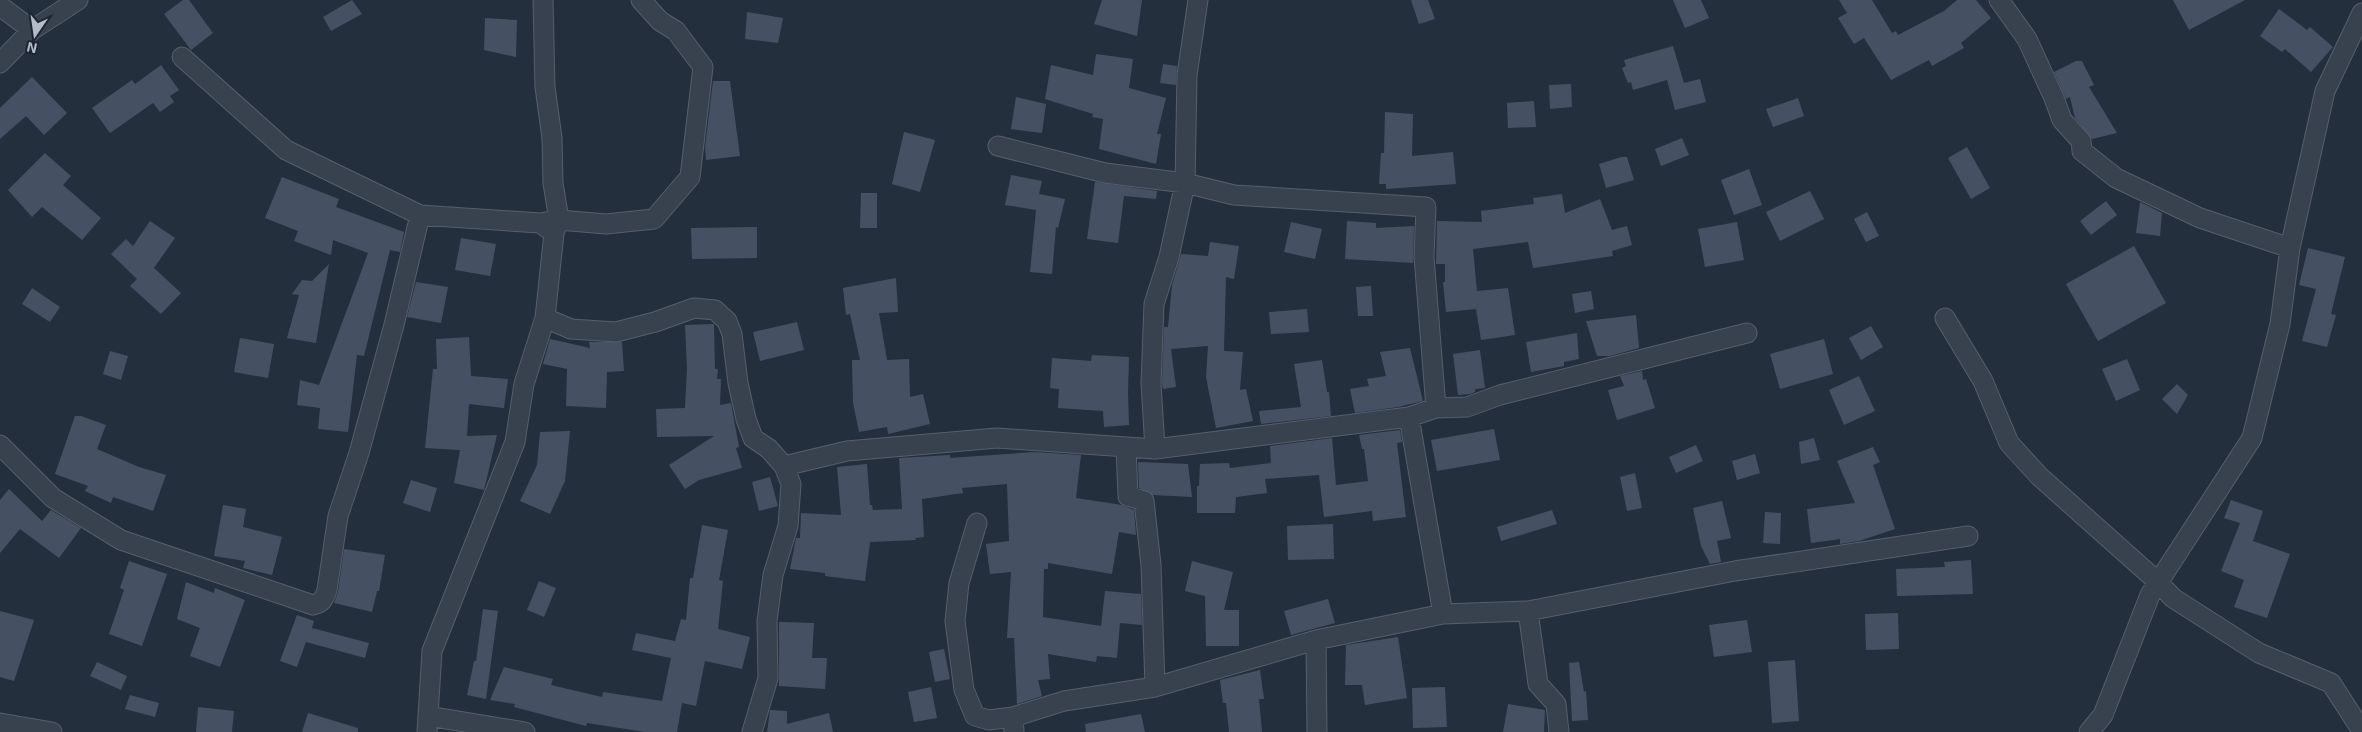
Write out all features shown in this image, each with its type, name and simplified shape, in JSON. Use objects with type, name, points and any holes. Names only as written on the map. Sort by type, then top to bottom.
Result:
[{"type":"street","points":[[0,63],[32,30],[78,0]]},
{"type":"street","points":[[525,732],[427,724],[432,651],[515,442],[524,384],[544,318],[553,183],[552,138],[545,87],[543,0]]},
{"type":"street","points":[[182,57],[286,150],[420,215],[551,226],[606,224],[654,219],[690,177],[703,67],[676,31],[660,21],[641,0]]},
{"type":"street","points":[[1155,449],[1151,383],[1154,304],[1169,257],[1185,183],[1187,75],[1198,0]]},
{"type":"street","points":[[1999,0],[2027,39],[2062,120],[2081,142],[2082,151],[2116,178],[2186,211],[2290,248]]},
{"type":"street","points":[[0,6],[32,30]]},
{"type":"street","points":[[2088,732],[2103,715],[2150,595],[2252,438],[2280,324],[2290,248],[2325,91],[2362,13]]},
{"type":"street","points":[[998,146],[1105,173],[1185,183],[1234,195],[1426,207],[1424,257],[1436,408]]},
{"type":"street","points":[[0,445],[53,498],[121,540],[313,605],[319,604],[327,590],[338,516],[359,453],[394,325],[420,215]]},
{"type":"street","points":[[544,318],[571,329],[616,332],[655,322],[694,308],[715,310],[727,320],[732,334],[738,383],[746,419],[753,438],[768,449],[784,466],[791,484],[788,526],[774,575],[767,621],[768,678],[752,732]]},
{"type":"street","points":[[1946,318],[1982,381],[2009,443],[2039,476],[2158,582],[2172,598],[2259,653],[2331,683],[2362,731]]},
{"type":"street","points":[[784,466],[847,450],[989,439],[1155,449],[1409,417],[1436,408],[1467,407],[1500,395],[1747,333]]},
{"type":"street","points":[[1409,417],[1443,614]]},
{"type":"street","points":[[1126,447],[1128,496],[1144,501],[1151,565],[1155,687]]},
{"type":"street","points":[[977,523],[959,583],[955,621],[964,690],[975,716],[1013,725],[1064,700],[1155,687],[1316,640],[1443,614],[1528,611],[1735,571],[1968,536]]},
{"type":"street","points":[[1528,611],[1538,684],[1556,704],[1560,732]]},
{"type":"street","points":[[1316,640],[1317,732]]},
{"type":"street","points":[[0,723],[52,732]]},
{"type":"building","points":[[183,0],[189,0],[213,33],[191,50],[164,14]]},
{"type":"building","points":[[352,0],[362,14],[331,31],[323,17]]},
{"type":"building","points":[[1102,0],[1142,0],[1137,36],[1094,24]]},
{"type":"building","points":[[1411,0],[1428,0],[1435,19],[1419,24]]},
{"type":"building","points":[[1673,0],[1701,0],[1709,18],[1685,28]]},
{"type":"building","points":[[1839,0],[1872,0],[1892,33],[1896,31],[1898,35],[1944,11],[1957,0],[1976,0],[1991,18],[1961,43],[1964,48],[1932,66],[1929,60],[1891,80],[1864,38],[1854,44],[1838,18],[1847,13]]},
{"type":"building","points":[[2173,0],[2245,0],[2189,30]]},
{"type":"building","points":[[2279,9],[2307,30],[2310,27],[2333,47],[2311,72],[2285,49],[2282,52],[2260,36]]},
{"type":"building","points":[[747,12],[783,18],[778,43],[745,39]]},
{"type":"building","points":[[485,18],[517,20],[516,57],[484,50]]},
{"type":"building","points":[[1673,46],[1684,83],[1700,79],[1706,102],[1675,110],[1667,80],[1633,90],[1631,82],[1628,83],[1622,68],[1626,66],[1624,60]]},
{"type":"building","points":[[1096,54],[1133,59],[1129,88],[1166,98],[1157,134],[1161,134],[1156,164],[1099,149],[1103,119],[1092,117],[1093,114],[1045,99],[1051,65],[1093,75]]},
{"type":"building","points":[[2076,61],[2082,61],[2094,85],[2089,87],[2117,133],[2092,139],[2075,118],[2070,97],[2066,99],[2054,72]]},
{"type":"building","points":[[1163,64],[1177,66],[1176,85],[1160,83]]},
{"type":"building","points":[[161,65],[179,90],[170,96],[174,102],[160,112],[153,103],[110,133],[92,108],[132,80],[135,84]]},
{"type":"building","points":[[32,77],[67,113],[44,135],[26,116],[0,139],[0,108]]},
{"type":"building","points":[[713,81],[730,81],[740,156],[706,160],[705,147]]},
{"type":"building","points":[[1571,84],[1572,107],[1550,109],[1549,85]]},
{"type":"building","points":[[1016,97],[1046,104],[1042,133],[1011,129]]},
{"type":"building","points":[[1798,98],[1804,116],[1773,127],[1766,109]]},
{"type":"building","points":[[1534,101],[1536,127],[1508,128],[1507,103]]},
{"type":"building","points":[[1385,112],[1413,114],[1412,156],[1453,152],[1456,184],[1386,189],[1386,184],[1379,184],[1381,153],[1384,153]]},
{"type":"building","points":[[904,132],[935,140],[920,192],[892,184]]},
{"type":"building","points":[[1682,138],[1689,155],[1661,166],[1655,149]]},
{"type":"building","points":[[1967,147],[1990,188],[1971,199],[1948,158]]},
{"type":"building","points":[[45,153],[71,176],[63,185],[101,218],[82,240],[42,207],[32,217],[8,190]]},
{"type":"building","points":[[1627,157],[1634,180],[1606,188],[1599,164]]},
{"type":"building","points":[[1749,169],[1762,205],[1734,215],[1721,180]]},
{"type":"building","points":[[1011,175],[1042,181],[1039,194],[1065,199],[1058,228],[1056,227],[1052,274],[1030,272],[1036,210],[1005,205]]},
{"type":"building","points":[[282,177],[339,199],[336,207],[404,232],[400,252],[390,250],[364,356],[357,355],[348,432],[318,429],[320,408],[297,405],[300,380],[319,385],[368,253],[333,240],[331,255],[294,241],[298,231],[265,218]]},
{"type":"building","points":[[1095,182],[1157,191],[1156,199],[1124,196],[1118,243],[1087,239]]},
{"type":"building","points":[[1810,191],[1824,219],[1780,241],[1766,212]]},
{"type":"building","points":[[861,193],[877,193],[877,228],[860,228]]},
{"type":"building","points":[[1562,194],[1565,213],[1600,199],[1612,230],[1627,226],[1632,245],[1612,251],[1613,256],[1533,268],[1528,242],[1473,249],[1477,291],[1508,288],[1515,335],[1481,340],[1476,309],[1446,312],[1443,282],[1445,282],[1445,264],[1436,264],[1437,221],[1482,222],[1481,211],[1534,204],[1533,198]]},
{"type":"building","points":[[2106,201],[2117,215],[2091,235],[2080,221]]},
{"type":"building","points":[[2140,202],[2162,213],[2160,236],[2136,233]]},
{"type":"building","points":[[1867,212],[1879,236],[1866,242],[1854,219]]},
{"type":"building","points":[[150,221],[175,238],[154,268],[181,293],[161,314],[130,286],[137,279],[111,254],[126,239],[133,246]]},
{"type":"building","points":[[1347,221],[1376,223],[1376,228],[1414,226],[1413,263],[1345,259]]},
{"type":"building","points":[[1291,222],[1322,229],[1315,259],[1284,252]]},
{"type":"building","points":[[1737,222],[1744,260],[1705,267],[1698,229]]},
{"type":"building","points":[[757,227],[757,258],[692,259],[691,228]]},
{"type":"building","points":[[461,238],[496,244],[490,276],[455,270]]},
{"type":"building","points":[[1210,242],[1239,246],[1234,279],[1226,277],[1224,351],[1243,352],[1240,390],[1246,389],[1253,421],[1216,428],[1206,377],[1208,346],[1171,349],[1176,387],[1163,389],[1162,383],[1164,327],[1168,327],[1172,285],[1181,254],[1208,256]]},
{"type":"building","points":[[2134,246],[2166,303],[2098,341],[2066,284]]},
{"type":"building","points":[[2308,248],[2345,257],[2331,314],[2336,315],[2327,347],[2302,341],[2316,289],[2299,285]]},
{"type":"building","points":[[329,264],[316,343],[287,338],[299,295],[292,294],[302,280],[312,281]]},
{"type":"building","points":[[896,278],[898,312],[879,313],[887,360],[909,359],[910,397],[923,394],[930,424],[888,434],[887,427],[859,432],[853,403],[852,360],[860,360],[850,314],[846,315],[843,288]]},
{"type":"building","points":[[416,282],[448,287],[441,323],[407,317]]},
{"type":"building","points":[[1371,286],[1373,316],[1358,316],[1356,287]]},
{"type":"building","points":[[32,288],[60,307],[50,322],[22,304]]},
{"type":"building","points":[[1591,291],[1594,309],[1575,313],[1572,294]]},
{"type":"building","points":[[1307,309],[1309,332],[1271,334],[1269,312]]},
{"type":"building","points":[[1636,315],[1639,348],[1610,356],[1597,356],[1586,321]]},
{"type":"building","points":[[797,322],[804,350],[760,361],[753,332]]},
{"type":"building","points":[[714,324],[715,369],[718,369],[717,379],[721,379],[720,405],[731,403],[739,447],[736,448],[742,468],[699,480],[685,489],[669,465],[714,436],[657,437],[656,409],[685,408],[687,369],[685,325]]},
{"type":"building","points":[[1871,326],[1883,347],[1861,360],[1849,338]]},
{"type":"building","points":[[1577,333],[1579,359],[1564,362],[1564,366],[1531,372],[1526,342]]},
{"type":"building","points":[[469,337],[471,376],[508,379],[504,408],[469,404],[467,436],[497,435],[484,490],[454,483],[460,450],[425,448],[433,369],[437,369],[436,339]]},
{"type":"building","points":[[240,338],[274,344],[268,378],[234,372]]},
{"type":"building","points":[[550,339],[590,348],[589,342],[622,342],[624,371],[607,372],[606,408],[566,406],[567,369],[543,364]]},
{"type":"building","points":[[1824,339],[1833,374],[1780,389],[1770,354]]},
{"type":"building","points":[[1410,348],[1423,401],[1398,407],[1355,413],[1350,389],[1369,386],[1367,379],[1386,376],[1380,352]]},
{"type":"building","points":[[1480,350],[1485,388],[1475,389],[1475,392],[1470,394],[1458,395],[1453,354]]},
{"type":"building","points":[[110,351],[128,356],[121,380],[103,374]]},
{"type":"building","points":[[1092,355],[1129,357],[1129,425],[1104,427],[1103,411],[1058,408],[1059,389],[1050,388],[1052,358],[1091,361]]},
{"type":"building","points":[[2127,359],[2140,390],[2116,401],[2102,369]]},
{"type":"building","points":[[1322,360],[1327,392],[1329,392],[1331,416],[1261,424],[1259,411],[1301,407],[1294,364]]},
{"type":"building","points":[[1642,371],[1643,380],[1646,379],[1655,408],[1617,420],[1608,390],[1624,386],[1620,376]]},
{"type":"building","points":[[1859,376],[1875,411],[1844,425],[1829,390]]},
{"type":"building","points":[[2177,384],[2188,395],[2177,414],[2162,399]]},
{"type":"building","points":[[75,416],[81,416],[106,425],[97,449],[139,467],[166,475],[153,511],[113,497],[111,503],[85,491],[88,486],[55,474]]},
{"type":"building","points":[[1494,429],[1500,460],[1437,471],[1431,440]]},
{"type":"building","points":[[1400,430],[1402,442],[1397,443],[1406,517],[1373,521],[1372,511],[1324,517],[1319,475],[1265,479],[1267,493],[1236,497],[1235,513],[1197,513],[1197,486],[1199,486],[1200,464],[1229,463],[1230,468],[1271,463],[1270,446],[1332,438],[1336,485],[1368,481],[1364,449],[1362,449],[1359,435]]},
{"type":"building","points":[[570,431],[565,481],[550,514],[520,501],[537,465],[540,432]]},
{"type":"building","points":[[1814,438],[1820,460],[1801,464],[1799,442]]},
{"type":"building","points":[[1696,445],[1703,461],[1676,473],[1669,457]]},
{"type":"building","points":[[1873,447],[1880,462],[1873,465],[1895,529],[1859,541],[1840,544],[1840,539],[1811,543],[1807,509],[1855,503],[1837,461]]},
{"type":"building","points":[[1034,452],[1081,455],[1076,498],[1122,505],[1134,510],[1136,535],[1119,532],[1112,574],[1048,563],[1048,569],[1044,569],[1043,617],[1101,626],[1105,591],[1141,594],[1142,625],[1120,623],[1117,658],[1097,656],[1096,662],[1048,654],[1050,679],[1038,680],[1042,696],[1017,704],[1014,638],[1007,638],[1011,572],[990,574],[986,544],[1009,541],[1007,484],[962,488],[963,493],[922,499],[924,537],[915,538],[916,540],[870,542],[865,581],[825,576],[825,573],[790,569],[796,538],[800,538],[801,513],[841,515],[837,467],[867,464],[870,505],[872,505],[873,510],[902,509],[899,458],[950,455],[950,458]]},
{"type":"building","points":[[1755,454],[1760,473],[1737,480],[1732,461]]},
{"type":"building","points":[[1138,462],[1188,464],[1192,497],[1153,495],[1139,488]]},
{"type":"building","points":[[1635,473],[1642,508],[1627,511],[1620,477]]},
{"type":"building","points":[[770,477],[778,506],[759,511],[752,482]]},
{"type":"building","points":[[411,480],[437,488],[430,512],[403,503]]},
{"type":"building","points":[[9,489],[42,521],[51,510],[81,528],[59,558],[20,529],[0,553],[0,500]]},
{"type":"building","points":[[2231,500],[2263,511],[2253,541],[2290,554],[2267,618],[2234,607],[2244,580],[2221,571],[2240,523],[2224,518]]},
{"type":"building","points":[[1722,501],[1731,538],[1717,541],[1721,562],[1710,564],[1701,546],[1693,508]]},
{"type":"building","points":[[223,505],[246,509],[243,527],[282,537],[272,575],[243,568],[245,561],[214,556]]},
{"type":"building","points":[[1552,510],[1557,524],[1501,541],[1497,527]]},
{"type":"building","points":[[1765,512],[1781,513],[1780,544],[1763,543]]},
{"type":"building","points":[[1333,524],[1334,559],[1288,560],[1287,526]]},
{"type":"building","points":[[702,525],[728,530],[719,580],[723,581],[718,629],[750,637],[742,669],[705,661],[696,706],[682,703],[677,732],[645,732],[587,723],[586,726],[514,707],[515,704],[490,700],[504,667],[553,679],[551,685],[602,697],[603,692],[662,701],[671,658],[632,650],[636,633],[675,641],[681,619],[686,620],[690,578],[693,578]]},
{"type":"building","points":[[344,549],[385,555],[379,591],[377,591],[372,612],[334,603],[338,592]]},
{"type":"building","points":[[1971,560],[1973,594],[1897,596],[1896,569],[1945,567],[1944,562]]},
{"type":"building","points":[[129,561],[167,574],[142,646],[109,634],[124,590],[120,588]]},
{"type":"building","points":[[1192,561],[1233,572],[1224,610],[1239,610],[1239,646],[1206,646],[1205,596],[1185,591]]},
{"type":"building","points":[[539,581],[556,588],[544,617],[527,610]]},
{"type":"building","points":[[186,582],[214,593],[215,588],[245,600],[220,667],[190,656],[200,628],[177,619]]},
{"type":"building","points":[[1328,599],[1335,623],[1291,635],[1284,611]]},
{"type":"building","points":[[483,609],[498,611],[486,699],[467,695],[474,661],[476,661]]},
{"type":"building","points":[[0,611],[34,620],[14,681],[0,677]]},
{"type":"building","points":[[1898,613],[1899,649],[1866,650],[1865,614]]},
{"type":"building","points":[[297,615],[314,621],[312,628],[369,643],[365,658],[306,642],[297,667],[280,661]]},
{"type":"building","points":[[1747,620],[1752,652],[1714,657],[1709,625]]},
{"type":"building","points":[[779,622],[814,623],[812,658],[827,658],[825,689],[779,686]]},
{"type":"building","points":[[1398,637],[1407,698],[1365,705],[1362,685],[1345,685],[1346,645]]},
{"type":"building","points":[[944,649],[950,679],[935,682],[929,652]]},
{"type":"building","points":[[1795,660],[1799,721],[1772,723],[1768,662]]},
{"type":"building","points":[[97,662],[127,676],[121,690],[90,676]]},
{"type":"building","points":[[1579,662],[1584,692],[1586,691],[1588,720],[1572,721],[1569,663]]},
{"type":"building","points":[[1260,670],[1264,699],[1259,699],[1262,732],[1229,732],[1226,703],[1223,703],[1220,680]]},
{"type":"building","points":[[931,687],[937,718],[914,722],[908,692]]},
{"type":"building","points":[[1445,687],[1447,727],[1413,728],[1412,688]]},
{"type":"building","points":[[130,695],[159,703],[155,717],[125,709]]},
{"type":"building","points":[[1508,704],[1545,710],[1544,732],[1503,732]]},
{"type":"building","points":[[198,707],[234,711],[232,732],[196,732]]},
{"type":"building","points":[[770,710],[787,711],[787,724],[829,713],[833,732],[767,732]]},
{"type":"building","points":[[308,713],[358,728],[358,732],[302,732]]},
{"type":"building","points":[[1141,714],[1145,732],[1086,732],[1085,724]]}]
